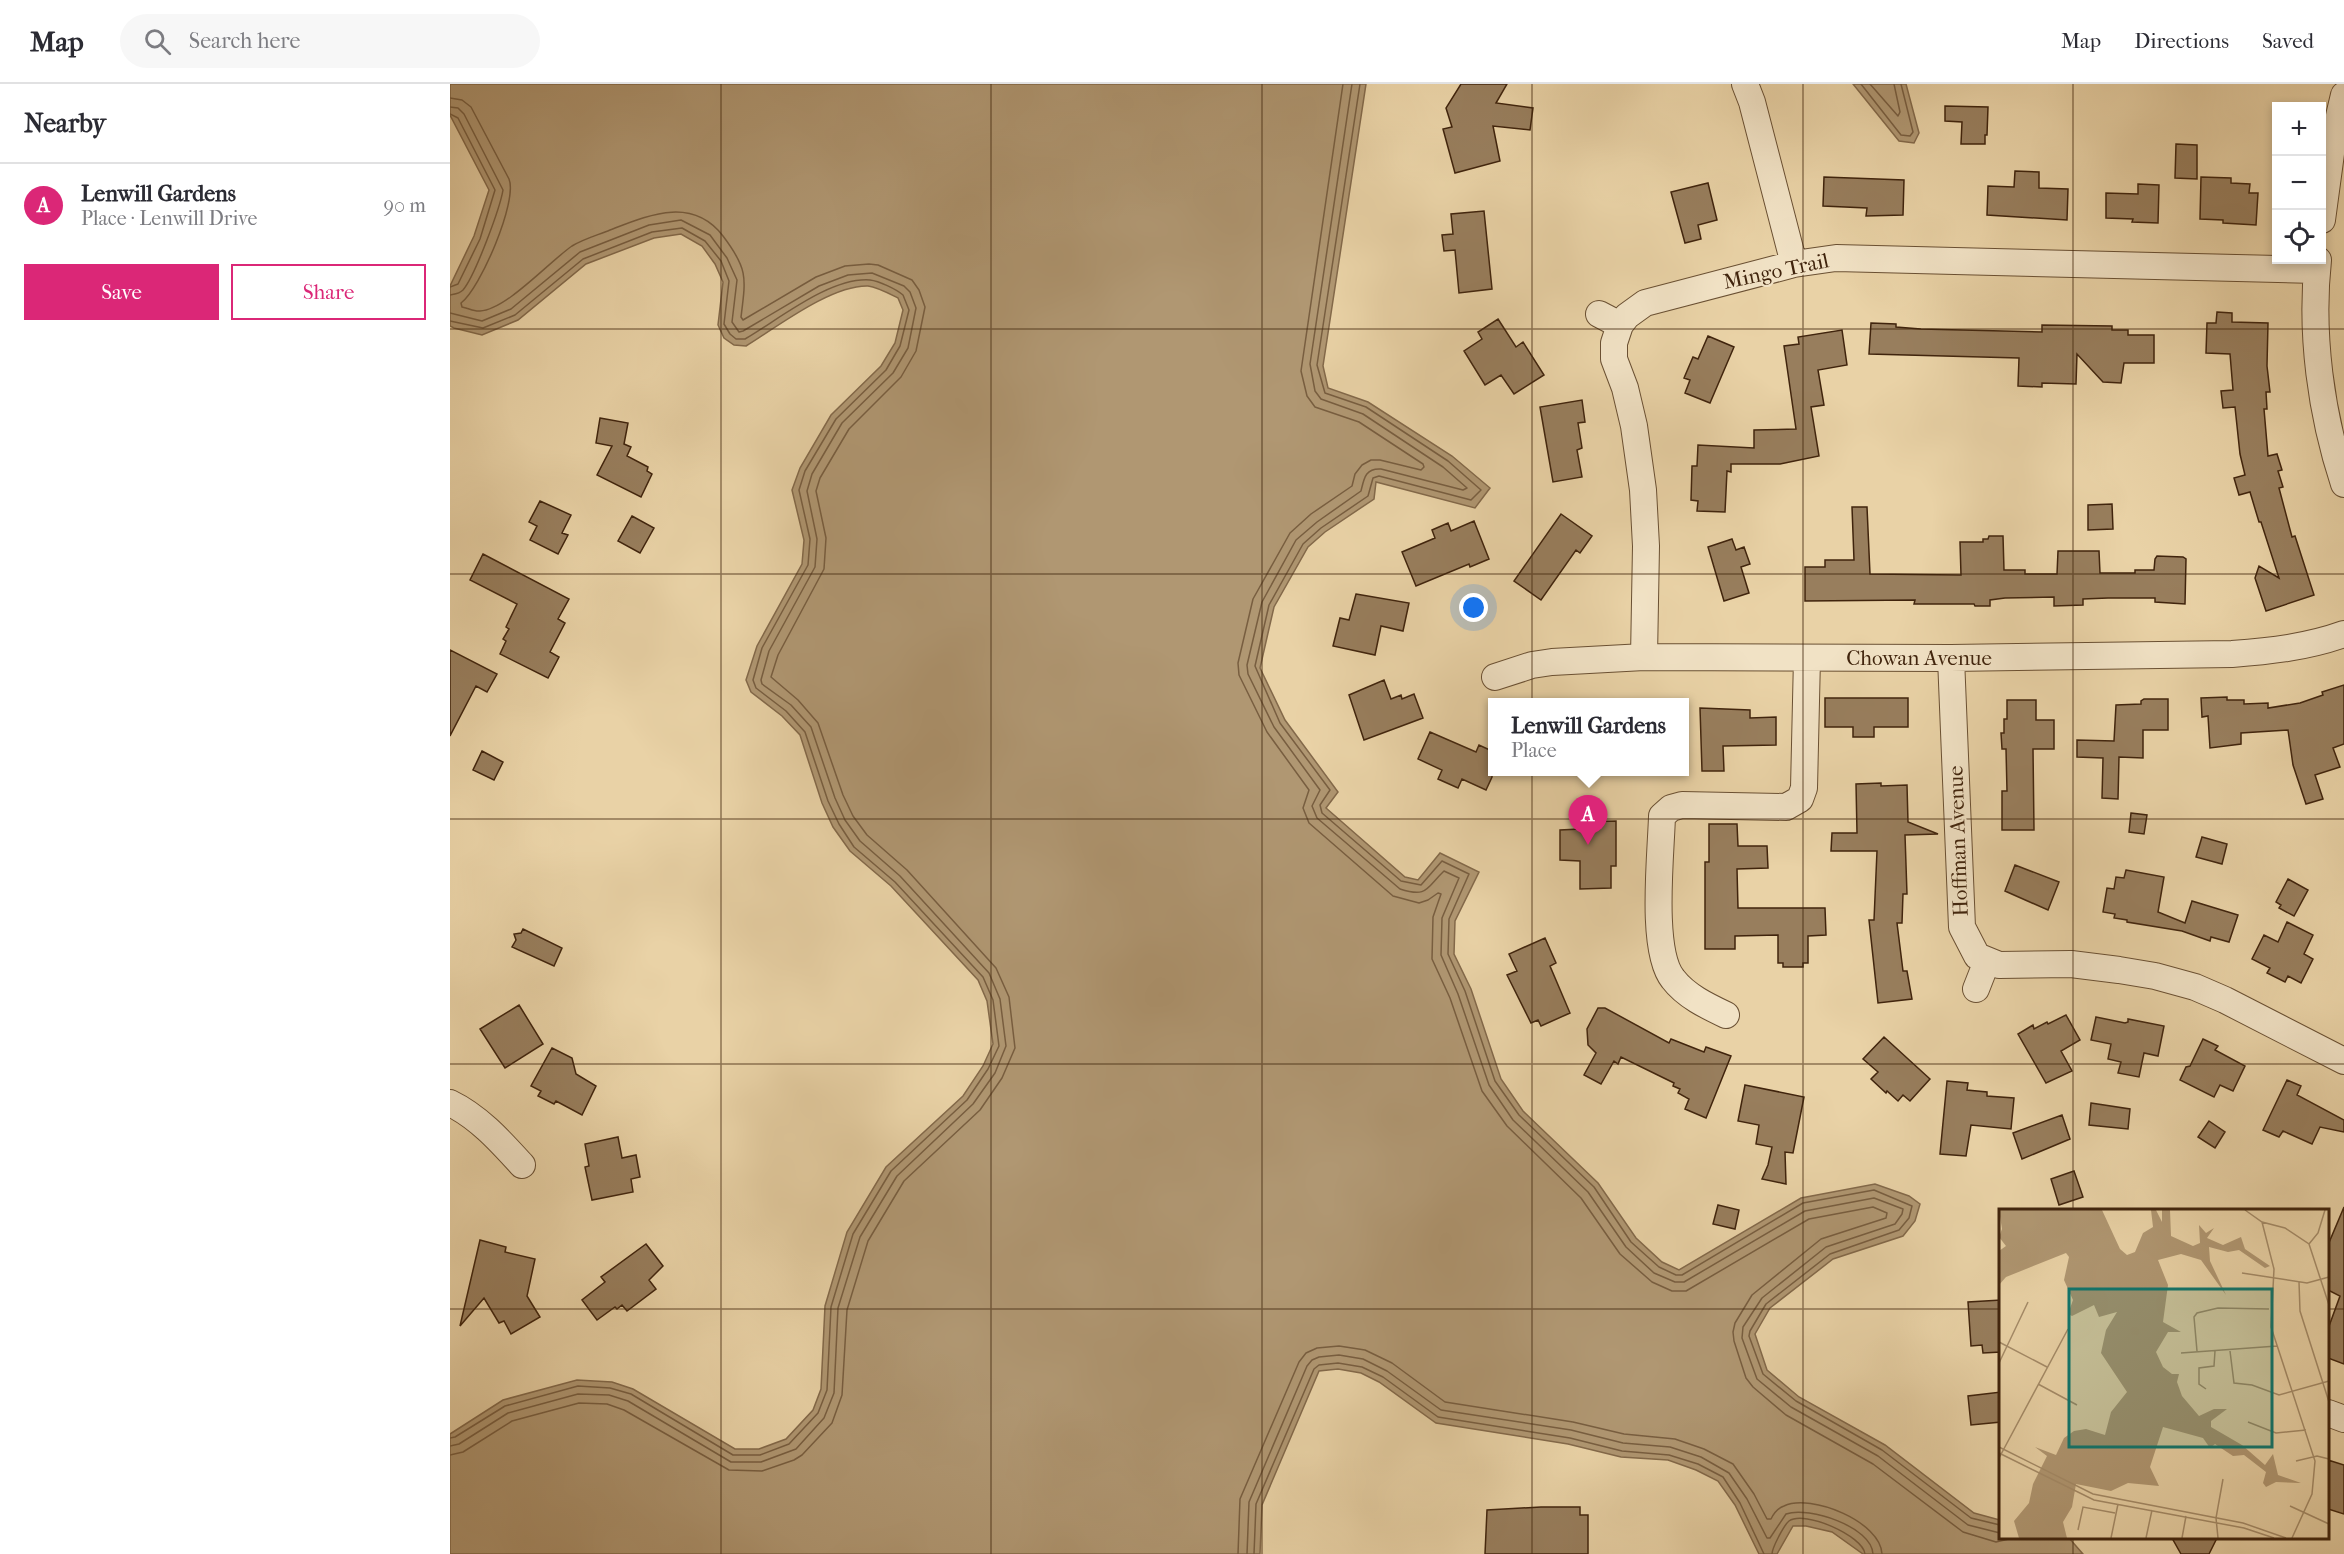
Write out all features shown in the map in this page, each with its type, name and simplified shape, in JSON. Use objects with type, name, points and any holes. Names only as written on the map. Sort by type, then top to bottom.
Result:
[{"type":"street","points":[[1745,84],[1752,102],[1794,264]]},
{"type":"street","points":[[2323,210],[2332,146],[2344,95]]},
{"type":"street","name":"Mingo Trail","points":[[1644,657],[1646,546],[1643,490],[1634,426],[1625,388],[1614,359],[1614,343],[1609,319],[1645,303],[1794,264],[1836,258],[2317,265]]},
{"type":"street","points":[[2317,265],[2317,351],[2330,435],[2344,484]]},
{"type":"street","name":"Chowan Avenue","points":[[1494,677],[1532,665],[1552,662],[1644,657],[1952,658],[2232,654],[2310,644],[2344,634]]},
{"type":"street","points":[[1726,1015],[1704,1005],[1688,993],[1672,979],[1664,965],[1659,945],[1662,816],[1671,808],[1682,806],[1786,807],[1800,799],[1804,788],[1808,658]]},
{"type":"street","name":"Hoffman Avenue","points":[[1952,658],[1962,927],[1977,956],[1987,961]]},
{"type":"street","points":[[1976,989],[1987,961],[1999,965],[2071,964],[2156,976],[2195,987],[2225,1000],[2344,1061]]},
{"type":"street","points":[[450,1103],[459,1107],[494,1134],[522,1166]]},
{"type":"street","points":[[2329,1413],[2344,1419]]},
{"type":"water","points":[[450,84],[1366,84],[1323,366],[1328,388],[1368,402],[1452,456],[1490,488],[1475,508],[1376,482],[1374,499],[1325,532],[1308,547],[1274,607],[1260,668],[1285,720],[1338,792],[1326,808],[1405,877],[1418,880],[1440,853],[1479,872],[1455,921],[1454,954],[1471,989],[1501,1079],[1523,1111],[1598,1183],[1636,1238],[1662,1262],[1679,1270],[1801,1198],[1875,1184],[1909,1196],[1920,1204],[1915,1221],[1903,1236],[1833,1259],[1770,1308],[1755,1334],[1767,1370],[1799,1397],[1885,1445],[1974,1513],[1999,1520],[1999,1539],[2070,1539],[2083,1554],[1863,1554],[1832,1532],[1806,1526],[1793,1526],[1777,1554],[1759,1554],[1735,1505],[1718,1481],[1696,1470],[1668,1460],[1621,1457],[1568,1444],[1436,1423],[1379,1382],[1361,1373],[1338,1369],[1319,1371],[1262,1505],[1260,1554],[450,1554],[450,1434],[503,1400],[577,1380],[612,1382],[633,1389],[735,1449],[759,1449],[786,1439],[813,1410],[821,1389],[825,1306],[847,1232],[886,1167],[963,1096],[983,1066],[993,1044],[987,1001],[978,980],[891,886],[850,851],[833,827],[822,803],[800,735],[782,716],[751,692],[746,680],[757,646],[802,564],[804,540],[792,490],[800,468],[831,415],[881,366],[895,343],[903,310],[898,298],[868,286],[838,292],[805,308],[746,346],[734,345],[724,338],[718,325],[723,282],[715,264],[702,246],[681,234],[654,238],[586,264],[518,320],[482,335],[454,328],[450,326],[450,286],[474,236],[489,190],[450,115]]},
{"type":"water","points":[[1853,84],[1906,84],[1919,133],[1914,143],[1899,141]]},
{"type":"building","points":[[1461,84],[1507,84],[1496,103],[1533,108],[1530,130],[1493,126],[1500,161],[1455,173],[1443,129],[1452,127],[1446,108]]},
{"type":"building","points":[[1945,106],[1988,107],[1985,144],[1961,144],[1962,122],[1945,121]]},
{"type":"building","points":[[2176,144],[2197,145],[2197,179],[2175,178]]},
{"type":"building","points":[[2015,171],[2039,172],[2039,188],[2068,189],[2067,220],[1987,215],[1988,186],[2014,187]]},
{"type":"building","points":[[1824,177],[1904,180],[1903,215],[1866,216],[1867,208],[1823,206]]},
{"type":"building","points":[[2201,177],[2231,178],[2231,183],[2250,184],[2249,193],[2258,193],[2256,225],[2200,219]]},
{"type":"building","points":[[1708,183],[1717,220],[1698,225],[1701,239],[1685,243],[1671,192]]},
{"type":"building","points":[[2138,184],[2159,185],[2158,223],[2106,218],[2106,193],[2138,194]]},
{"type":"building","points":[[1484,211],[1492,289],[1459,293],[1455,250],[1444,251],[1442,235],[1453,234],[1451,214]]},
{"type":"building","points":[[2217,312],[2232,313],[2232,322],[2268,323],[2267,366],[2270,392],[2266,392],[2267,409],[2264,409],[2268,456],[2277,454],[2282,470],[2278,471],[2283,487],[2279,488],[2292,537],[2295,536],[2314,595],[2266,611],[2255,578],[2259,566],[2279,578],[2250,492],[2239,495],[2234,478],[2245,475],[2240,454],[2235,407],[2223,408],[2221,391],[2233,390],[2230,354],[2206,353],[2207,323],[2216,323]]},
{"type":"building","points":[[1498,319],[1516,347],[1523,342],[1544,375],[1514,394],[1501,375],[1485,385],[1464,351],[1482,339],[1478,332]]},
{"type":"building","points":[[1871,323],[1896,324],[1896,327],[1921,329],[2042,332],[2042,325],[2112,326],[2112,330],[2128,330],[2128,335],[2154,335],[2154,363],[2124,363],[2121,383],[2103,382],[2077,354],[2076,384],[2042,383],[2042,387],[2018,386],[2019,358],[1869,354]]},
{"type":"building","points":[[1842,330],[1847,365],[1818,370],[1824,405],[1811,407],[1819,456],[1780,464],[1731,464],[1731,472],[1727,471],[1725,512],[1697,511],[1698,501],[1691,500],[1692,466],[1697,466],[1698,445],[1754,448],[1754,430],[1796,429],[1784,346],[1799,344],[1798,337]]},
{"type":"building","points":[[1708,336],[1734,347],[1710,403],[1685,393],[1690,380],[1684,378],[1693,357],[1698,359]]},
{"type":"building","points":[[1582,400],[1585,422],[1578,423],[1582,448],[1577,450],[1582,477],[1553,482],[1540,407]]},
{"type":"building","points":[[600,418],[628,423],[624,444],[631,447],[627,456],[648,467],[647,471],[652,474],[641,497],[597,475],[612,446],[596,443]]},
{"type":"building","points":[[540,501],[571,515],[562,533],[568,535],[558,554],[530,540],[537,526],[529,522]]},
{"type":"building","points":[[2112,504],[2113,529],[2088,530],[2088,505]]},
{"type":"building","points":[[1852,507],[1867,507],[1870,574],[1961,575],[1960,542],[1983,542],[1983,539],[1988,539],[1989,536],[2003,536],[2004,570],[2025,570],[2025,574],[2057,574],[2058,551],[2099,551],[2100,573],[2135,573],[2135,570],[2154,570],[2157,556],[2183,557],[2186,559],[2185,604],[2155,602],[2155,598],[2108,598],[2083,599],[2083,605],[2054,606],[2054,597],[1990,600],[1990,606],[1914,604],[1915,600],[1805,601],[1805,567],[1825,567],[1825,560],[1854,560]]},
{"type":"building","points":[[1561,514],[1592,536],[1580,553],[1576,550],[1541,600],[1514,581]]},
{"type":"building","points":[[632,516],[654,528],[640,553],[618,541]]},
{"type":"building","points":[[1474,521],[1489,559],[1470,567],[1469,564],[1416,586],[1402,552],[1435,538],[1432,530],[1448,523],[1451,531]]},
{"type":"building","points":[[1732,539],[1736,550],[1744,547],[1750,564],[1741,567],[1749,593],[1724,601],[1708,547]]},
{"type":"building","points":[[483,554],[569,599],[558,619],[565,623],[550,652],[559,657],[548,678],[500,654],[506,641],[503,639],[509,629],[506,627],[517,604],[470,580]]},
{"type":"building","points":[[1356,594],[1409,603],[1403,631],[1381,626],[1375,655],[1333,646],[1340,618],[1349,620]]},
{"type":"building","points":[[450,650],[497,674],[487,692],[476,686],[450,736]]},
{"type":"building","points":[[1384,680],[1391,699],[1401,695],[1402,699],[1414,694],[1423,718],[1364,740],[1349,695]]},
{"type":"building","points":[[2344,685],[2344,744],[2333,748],[2340,767],[2315,775],[2323,799],[2306,804],[2293,765],[2288,730],[2241,733],[2241,744],[2210,748],[2208,716],[2202,717],[2201,698],[2227,697],[2227,700],[2244,700],[2244,704],[2268,703],[2268,708],[2300,703],[2323,695],[2322,692]]},
{"type":"building","points":[[1825,698],[1908,698],[1908,727],[1874,727],[1874,737],[1853,737],[1853,727],[1825,727]]},
{"type":"building","points":[[2144,699],[2168,699],[2168,730],[2143,730],[2143,758],[2119,757],[2118,799],[2102,798],[2103,758],[2077,757],[2077,740],[2114,741],[2116,705],[2141,704]]},
{"type":"building","points":[[2007,700],[2036,700],[2036,720],[2054,720],[2054,749],[2033,749],[2034,830],[2002,830],[2002,791],[2007,791],[2006,749],[2002,749],[2001,733],[2004,733],[2004,719],[2007,719]]},
{"type":"building","points":[[1700,708],[1750,710],[1750,718],[1776,717],[1776,745],[1723,746],[1724,771],[1702,771]]},
{"type":"building","points":[[1430,732],[1476,752],[1479,745],[1488,749],[1488,776],[1492,777],[1486,790],[1462,779],[1458,788],[1438,779],[1442,770],[1418,759]]},
{"type":"building","points":[[482,751],[503,762],[494,780],[473,770]]},
{"type":"building","points":[[1881,783],[1881,786],[1907,785],[1908,822],[1938,834],[1905,835],[1907,894],[1903,894],[1902,923],[1897,923],[1903,971],[1907,971],[1912,999],[1878,1003],[1869,920],[1874,920],[1877,851],[1831,851],[1832,833],[1857,833],[1856,784]]},
{"type":"building","points":[[2131,813],[2147,815],[2144,834],[2129,832]]},
{"type":"building","points":[[1616,821],[1616,866],[1611,866],[1611,888],[1580,889],[1580,861],[1560,860],[1560,830],[1580,829],[1580,822]]},
{"type":"building","points":[[1709,824],[1737,824],[1738,846],[1767,846],[1768,868],[1737,869],[1738,908],[1825,908],[1826,935],[1808,936],[1808,963],[1803,963],[1803,967],[1783,967],[1783,963],[1778,963],[1778,935],[1735,936],[1735,949],[1705,949],[1705,862],[1709,862]]},
{"type":"building","points":[[2202,837],[2227,844],[2222,864],[2196,857]]},
{"type":"building","points":[[2015,865],[2059,882],[2048,910],[2005,891]]},
{"type":"building","points":[[2126,870],[2164,877],[2158,912],[2185,923],[2192,901],[2238,915],[2229,942],[2211,937],[2210,941],[2182,931],[2127,922],[2127,920],[2114,918],[2115,914],[2103,912],[2107,888],[2114,889],[2116,877],[2124,878]]},
{"type":"building","points":[[2288,879],[2308,890],[2294,916],[2279,908],[2281,905],[2276,902]]},
{"type":"building","points":[[2287,922],[2313,935],[2304,954],[2313,959],[2301,983],[2288,976],[2285,982],[2267,973],[2270,968],[2252,959],[2264,935],[2278,942]]},
{"type":"building","points":[[523,929],[562,948],[554,966],[512,947],[516,940],[514,934],[521,933]]},
{"type":"building","points":[[1545,938],[1556,963],[1550,966],[1570,1013],[1541,1026],[1538,1020],[1531,1023],[1507,975],[1517,971],[1509,954]]},
{"type":"building","points":[[519,1005],[543,1044],[505,1068],[480,1029]]},
{"type":"building","points":[[1598,1008],[1605,1008],[1669,1043],[1671,1039],[1704,1052],[1706,1047],[1731,1056],[1706,1118],[1685,1109],[1689,1099],[1678,1093],[1680,1089],[1673,1086],[1674,1083],[1621,1057],[1618,1064],[1614,1061],[1601,1084],[1584,1075],[1596,1053],[1588,1045],[1587,1029]]},
{"type":"building","points":[[2066,1015],[2080,1040],[2061,1051],[2072,1071],[2046,1083],[2018,1034],[2033,1025],[2034,1029]]},
{"type":"building","points":[[2096,1017],[2125,1023],[2128,1019],[2164,1026],[2158,1056],[2144,1053],[2139,1077],[2118,1073],[2121,1062],[2108,1059],[2111,1044],[2091,1040]]},
{"type":"building","points":[[1884,1037],[1930,1079],[1910,1101],[1903,1095],[1898,1101],[1871,1079],[1878,1072],[1863,1059]]},
{"type":"building","points":[[2203,1039],[2218,1046],[2215,1050],[2245,1066],[2233,1091],[2220,1085],[2214,1097],[2180,1080],[2186,1067],[2190,1066]]},
{"type":"building","points":[[552,1048],[572,1058],[576,1074],[596,1086],[582,1115],[556,1101],[554,1104],[538,1096],[541,1091],[531,1086]]},
{"type":"building","points":[[2287,1080],[2301,1086],[2297,1095],[2344,1120],[2344,1132],[2320,1127],[2312,1144],[2283,1131],[2279,1137],[2263,1130]]},
{"type":"building","points":[[1947,1081],[1968,1083],[1967,1090],[1987,1092],[1987,1096],[2014,1098],[2011,1129],[1971,1125],[1966,1156],[1940,1154]]},
{"type":"building","points":[[1745,1085],[1804,1097],[1793,1153],[1785,1152],[1786,1184],[1762,1179],[1772,1147],[1756,1144],[1759,1125],[1738,1121]]},
{"type":"building","points":[[2091,1103],[2130,1109],[2128,1129],[2089,1125]]},
{"type":"building","points":[[2062,1115],[2070,1139],[2022,1159],[2013,1133]]},
{"type":"building","points":[[2209,1121],[2225,1132],[2215,1148],[2198,1137]]},
{"type":"building","points":[[618,1137],[622,1158],[636,1155],[640,1177],[631,1179],[633,1192],[592,1200],[585,1167],[589,1166],[585,1144]]},
{"type":"building","points":[[2074,1171],[2083,1197],[2059,1205],[2051,1179]]},
{"type":"building","points":[[1718,1205],[1739,1210],[1735,1229],[1713,1224]]},
{"type":"building","points":[[2344,1207],[2344,1364],[2329,1358],[2329,1326],[2340,1296],[2329,1290],[2329,1243]]},
{"type":"building","points":[[480,1240],[506,1247],[505,1252],[535,1259],[527,1296],[540,1317],[511,1334],[504,1321],[499,1323],[484,1298],[460,1326]]},
{"type":"building","points":[[646,1244],[663,1266],[649,1280],[656,1289],[627,1311],[622,1305],[617,1309],[615,1307],[597,1320],[582,1300],[605,1282],[601,1277]]},
{"type":"building","points":[[1999,1300],[1999,1352],[1983,1353],[1982,1345],[1971,1346],[1968,1302]]},
{"type":"building","points":[[1999,1392],[1999,1422],[1971,1425],[1968,1396]]},
{"type":"building","points":[[2329,1460],[2344,1465],[2344,1514],[2329,1509]]},
{"type":"building","points":[[1580,1507],[1580,1515],[1588,1515],[1588,1554],[1485,1554],[1487,1510]]},
{"type":"building","points":[[2173,1539],[2216,1539],[2209,1554],[2181,1554]]},
{"type":"place","name":"Lenwill Gardens","points":[[1588,845]]}]
